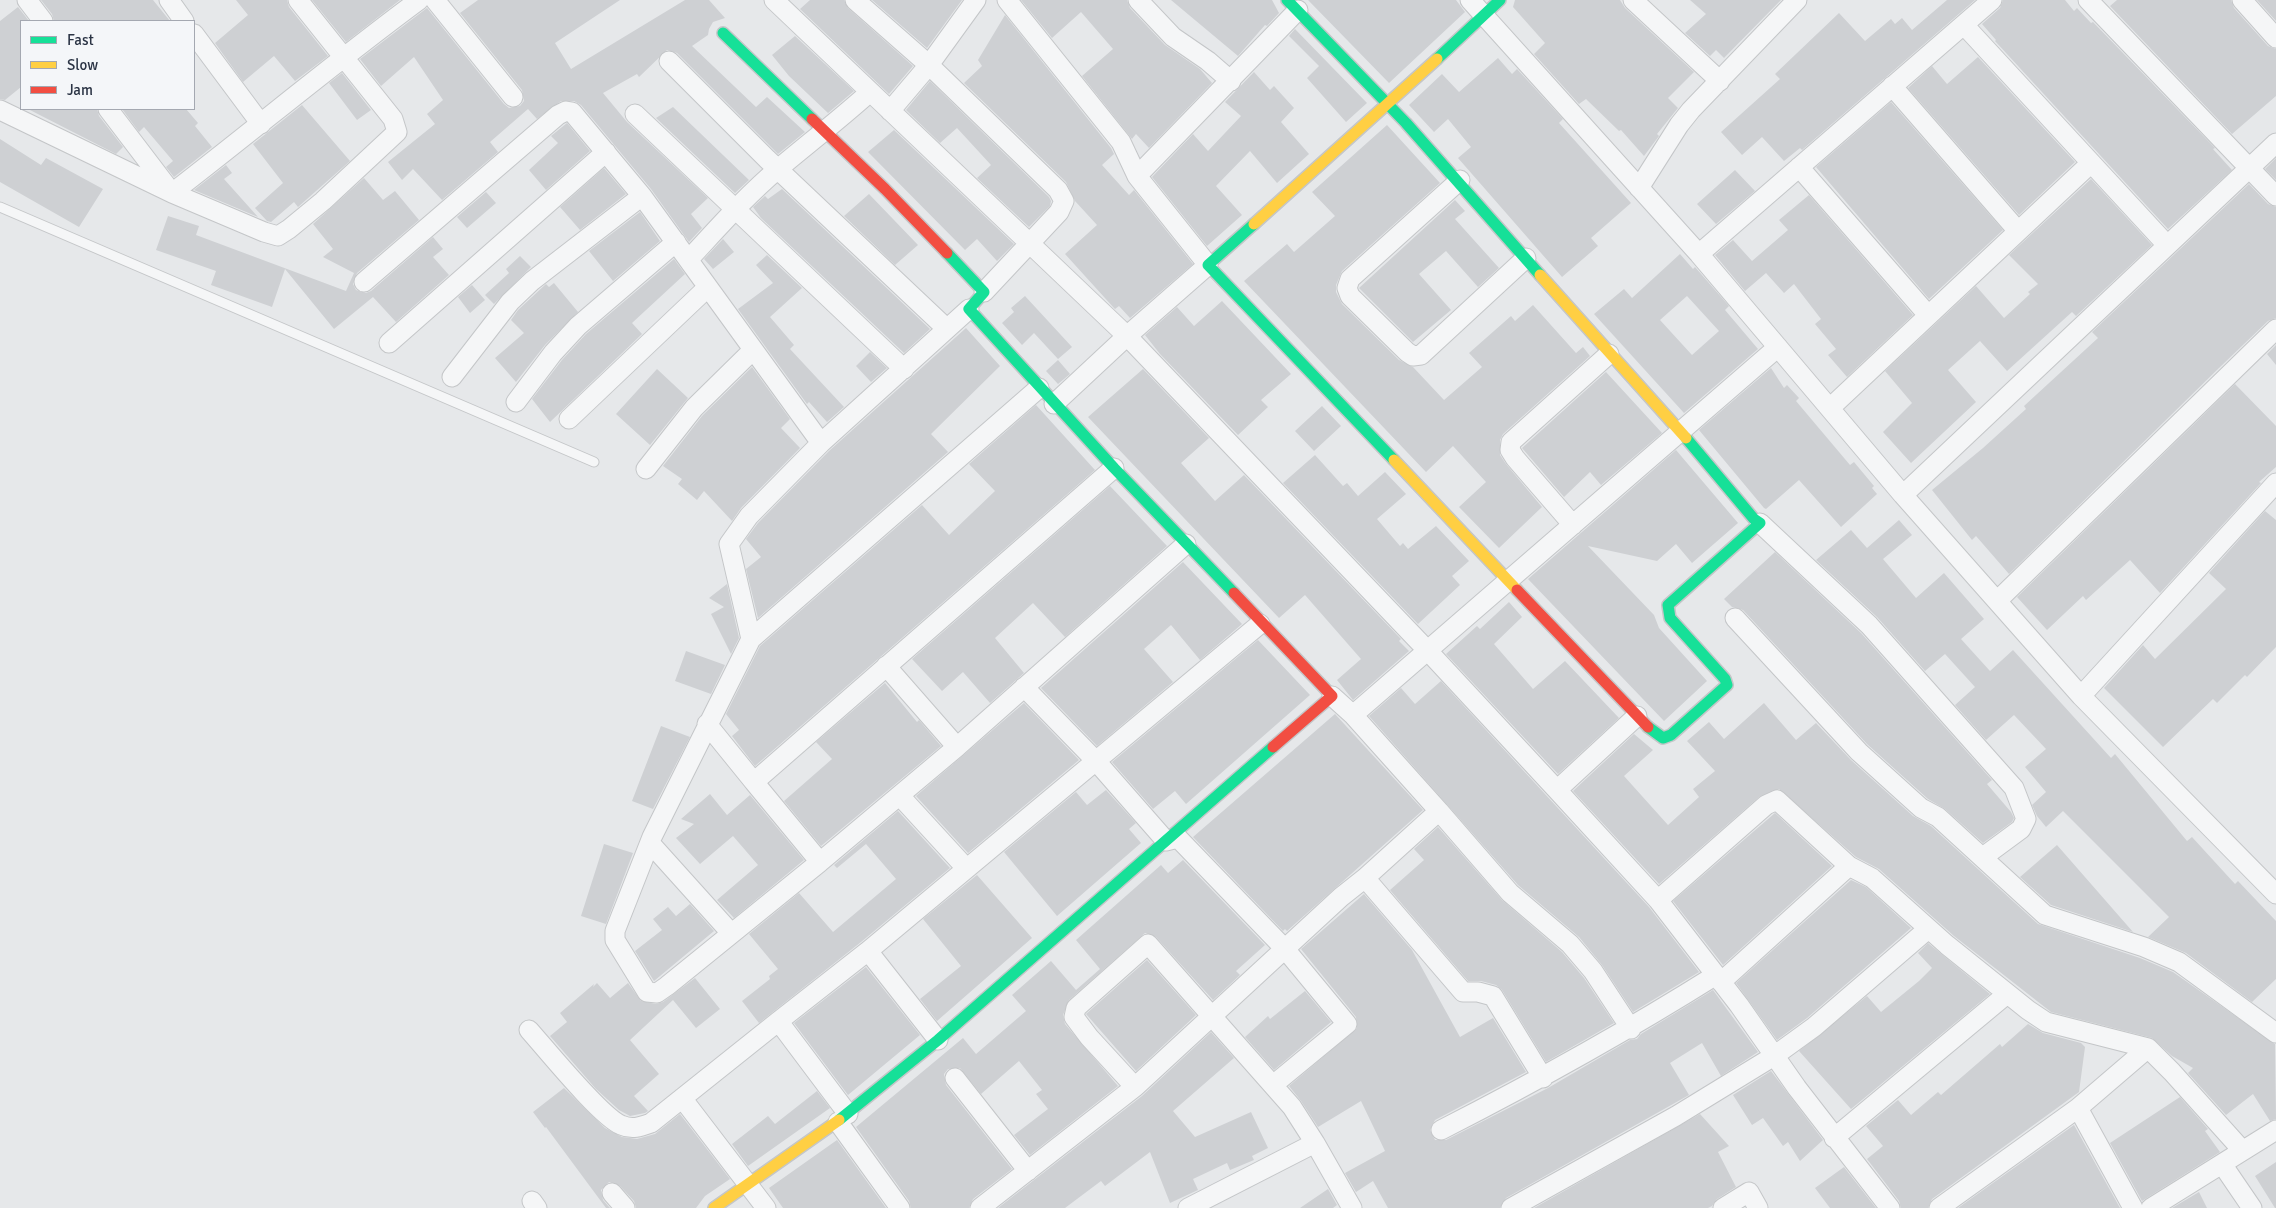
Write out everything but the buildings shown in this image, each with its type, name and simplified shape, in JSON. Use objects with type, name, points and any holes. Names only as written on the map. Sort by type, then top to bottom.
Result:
[{"type":"street","points":[[27,0],[42,20]]},
{"type":"street","points":[[169,0],[183,20]]},
{"type":"street","points":[[0,110],[172,193],[264,232],[278,236],[289,229],[350,176],[397,132],[393,119],[298,0]]},
{"type":"street","points":[[172,193],[343,57],[419,0]]},
{"type":"street","points":[[435,0],[513,96]]},
{"type":"street","points":[[774,0],[1030,242],[1126,336],[1428,651],[1557,790],[1658,900],[1719,978],[1834,1138],[1890,1208]]},
{"type":"street","points":[[751,639],[729,544],[749,516],[821,443],[969,309],[1059,212],[1064,201],[929,65],[855,0]]},
{"type":"street","points":[[890,111],[929,65],[976,0]]},
{"type":"street","points":[[1007,0],[1121,142],[1137,176],[1208,265],[1637,716],[1655,734],[1663,738],[1671,735],[1727,684],[1725,679],[1670,618],[1667,609],[1668,605],[1760,523]]},
{"type":"street","points":[[1138,0],[1173,37],[1208,61],[1231,81]]},
{"type":"street","points":[[1470,0],[1699,254],[1903,495],[2081,696],[2276,894]]},
{"type":"street","points":[[1054,404],[1126,336],[1387,105],[1500,0]]},
{"type":"street","points":[[1639,188],[1679,125],[1798,0]]},
{"type":"street","points":[[1699,254],[1992,0]]},
{"type":"street","points":[[2088,0],[2276,196]]},
{"type":"street","points":[[2242,0],[2276,38]]},
{"type":"street","points":[[1643,4],[1720,80]]},
{"type":"street","points":[[1137,176],[1231,81],[1292,5],[1460,180],[1609,354],[1681,431],[1754,519],[1869,625],[2014,788],[2026,819],[2021,829],[1983,857]]},
{"type":"street","points":[[1964,25],[2167,245]]},
{"type":"street","points":[[723,33],[885,189],[984,292]]},
{"type":"street","points":[[195,35],[261,124]]},
{"type":"street","points":[[669,61],[778,169],[947,329]]},
{"type":"street","points":[[1892,86],[2018,231]]},
{"type":"street","points":[[689,259],[735,209],[778,169],[826,132],[870,92]]},
{"type":"street","points":[[109,110],[172,193]]},
{"type":"street","points":[[364,282],[566,111],[572,112],[642,196],[821,443]]},
{"type":"street","points":[[635,114],[904,369]]},
{"type":"street","points":[[1903,495],[2276,143]]},
{"type":"street","points":[[389,343],[606,152]]},
{"type":"street","points":[[1830,408],[2091,162]]},
{"type":"street","points":[[1799,167],[1928,316]]},
{"type":"street","points":[[1460,180],[1350,279],[1347,288],[1350,296],[1407,352],[1414,356],[1421,355],[1526,258]]},
{"type":"street","points":[[452,377],[510,302],[532,281],[642,196]]},
{"type":"street","points":[[516,402],[553,353],[578,326],[676,242]]},
{"type":"street","points":[[569,419],[707,288]]},
{"type":"street","points":[[969,309],[1039,388],[1260,624],[1353,715],[1510,893],[1570,944],[1593,971],[1631,1028]]},
{"type":"street","points":[[1997,601],[2276,329]]},
{"type":"street","points":[[1353,715],[1778,347]]},
{"type":"street","points":[[646,469],[694,408],[753,350]]},
{"type":"street","points":[[1573,525],[1515,458],[1510,450],[1511,442],[1609,354]]},
{"type":"street","points":[[1039,388],[751,639],[707,724],[650,843],[615,931],[615,940],[647,992],[657,993],[900,796],[1186,544]]},
{"type":"street","points":[[754,782],[1114,468]]},
{"type":"street","points":[[2081,696],[2276,483]]},
{"type":"street","points":[[1736,618],[1859,752],[1921,808],[1938,817],[2045,915],[2144,947],[2179,962],[2276,1033]]},
{"type":"street","points":[[529,1030],[604,1112],[620,1125],[635,1129],[651,1123],[868,950],[1260,624]]},
{"type":"street","points":[[886,666],[957,747]]},
{"type":"street","points":[[1024,686],[1096,761],[1166,841]]},
{"type":"street","points":[[714,1208],[843,1118],[938,1040],[1332,696]]},
{"type":"street","points":[[1557,790],[1637,716]]},
{"type":"street","points":[[707,724],[820,862]]},
{"type":"street","points":[[900,796],[966,868]]},
{"type":"street","points":[[1658,900],[1766,805],[1777,800],[1849,866],[1872,878],[1928,929],[2007,994],[2046,1022],[2148,1048],[2242,1150]]},
{"type":"street","points":[[980,1208],[1135,1087],[1341,897],[1365,878],[1439,811]]},
{"type":"street","points":[[1166,841],[1178,838],[1285,949],[1347,1024],[1273,1084]]},
{"type":"street","points":[[650,843],[731,933]]},
{"type":"street","points":[[1441,1130],[1542,1078],[1719,978],[1849,866]]},
{"type":"street","points":[[1365,878],[1463,992],[1478,992],[1493,996],[1542,1078]]},
{"type":"street","points":[[1511,1208],[1676,1116],[1774,1056],[1814,1027],[1928,929]]},
{"type":"street","points":[[1135,1087],[1089,1037],[1074,1017],[1076,1008],[1148,944],[1211,1018],[1292,1107],[1352,1208]]},
{"type":"street","points":[[868,950],[938,1040]]},
{"type":"street","points":[[1834,1138],[2007,994]]},
{"type":"street","points":[[780,1020],[782,1026],[900,1208]]},
{"type":"street","points":[[1939,1208],[2078,1108],[2148,1048]]},
{"type":"street","points":[[955,1078],[1028,1171]]},
{"type":"street","points":[[682,1098],[766,1208]]},
{"type":"street","points":[[2078,1108],[2133,1208]]},
{"type":"street","points":[[2151,1208],[2276,1130]]},
{"type":"street","points":[[1188,1208],[1315,1143]]},
{"type":"street","points":[[2222,1164],[2252,1208]]},
{"type":"street","points":[[1722,1208],[1749,1192],[1758,1208]]},
{"type":"street","points":[[612,1193],[624,1208]]},
{"type":"lane","points":[[0,207],[594,462]]},
{"type":"traffic: fast","points":[[1287,0],[1406,123],[1540,275]]},
{"type":"traffic: fast","points":[[1437,59],[1500,0]]},
{"type":"traffic: fast","points":[[723,33],[812,119]]},
{"type":"traffic: fast","points":[[1254,224],[1208,265],[1394,460]]},
{"type":"traffic: fast","points":[[947,253],[984,292],[969,309],[1114,468],[1234,593]]},
{"type":"traffic: fast","points":[[1648,727],[1663,738],[1671,735],[1727,685],[1725,679],[1670,618],[1668,605],[1760,523],[1754,519],[1686,438]]},
{"type":"traffic: fast","points":[[839,1120],[938,1040],[1273,747]]},
{"type":"traffic: slow","points":[[1254,224],[1437,59]]},
{"type":"traffic: slow","points":[[1540,275],[1686,438]]},
{"type":"traffic: slow","points":[[1394,460],[1517,590]]},
{"type":"traffic: slow","points":[[714,1208],[839,1120]]},
{"type":"traffic: jam","points":[[812,119],[885,189],[947,253]]},
{"type":"traffic: jam","points":[[1517,590],[1648,727]]},
{"type":"traffic: jam","points":[[1234,593],[1332,696],[1273,747]]}]
